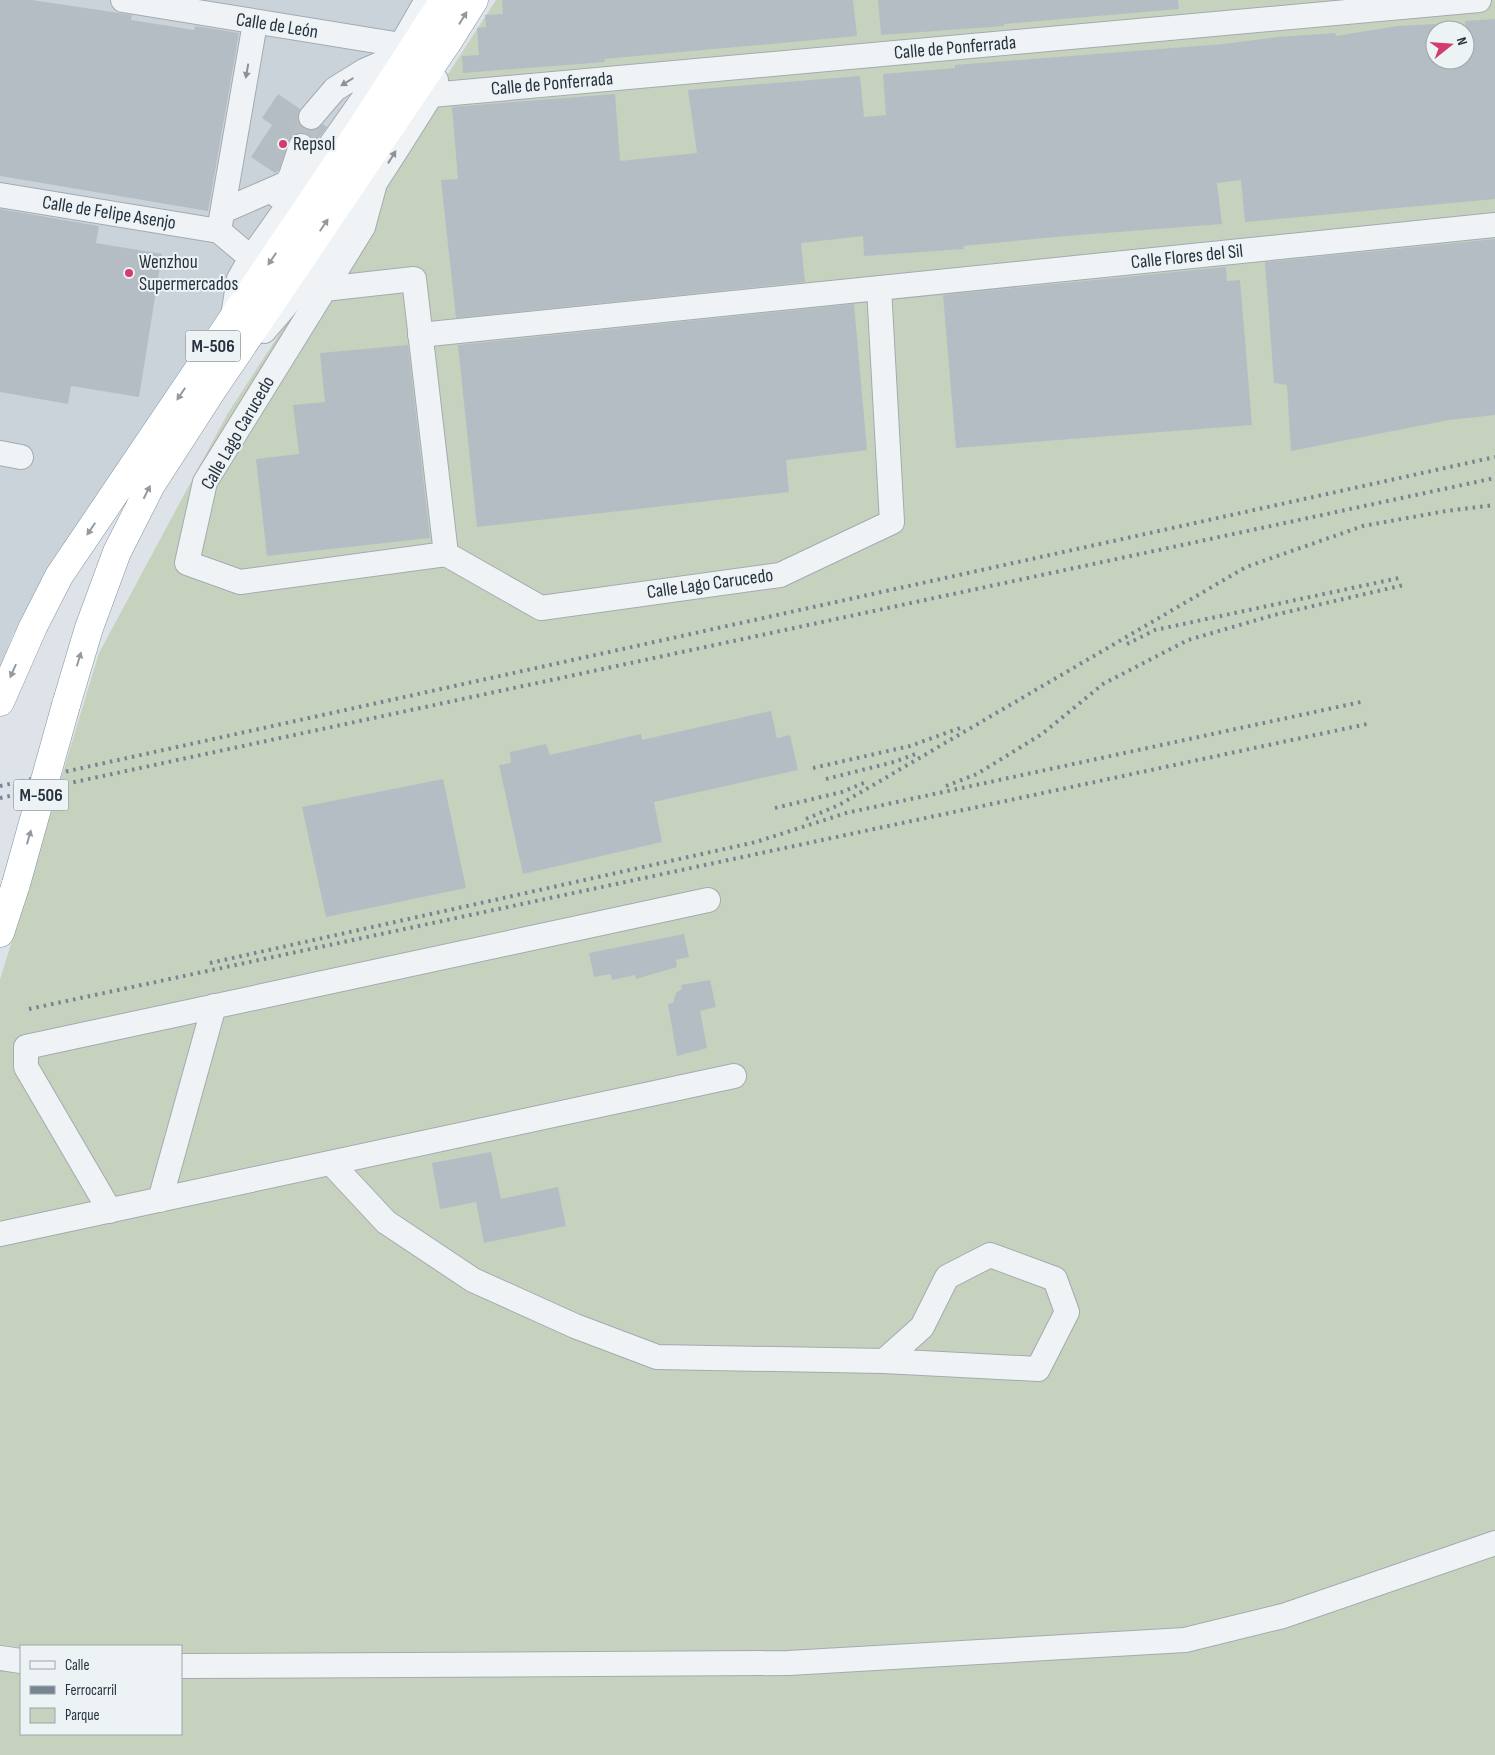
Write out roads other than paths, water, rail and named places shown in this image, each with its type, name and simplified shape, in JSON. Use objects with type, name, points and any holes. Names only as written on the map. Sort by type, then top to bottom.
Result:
[{"type":"highway","name":"M-506","points":[[0,702],[33,627],[59,576],[362,127],[444,0]]},
{"type":"highway","name":"M-506","points":[[0,933],[16,884],[88,628],[117,552],[151,485],[213,389],[447,44],[474,0]]},
{"type":"street","name":"Calle de León","points":[[124,0],[255,23],[396,52]]},
{"type":"street","points":[[233,316],[239,278],[246,253],[396,52],[427,0]]},
{"type":"street","name":"Calle de Ponferrada","points":[[431,95],[1479,0]]},
{"type":"street","points":[[221,221],[255,23]]},
{"type":"street","points":[[213,389],[302,288],[375,184],[431,95],[447,44]]},
{"type":"street","points":[[311,117],[335,89],[396,52]]},
{"type":"street","points":[[246,253],[244,239],[264,217],[291,176],[301,146]]},
{"type":"street","points":[[221,221],[285,184]]},
{"type":"street","name":"Calle Lago Carucedo","points":[[375,184],[363,227],[205,482],[187,563],[240,582],[446,554],[541,608],[780,575],[892,522],[879,288]]},
{"type":"street","name":"Calle de Felipe Asenjo","points":[[0,195],[221,221],[246,253]]},
{"type":"street","name":"Calle Flores del Sil","points":[[420,335],[1495,225]]},
{"type":"street","points":[[324,289],[414,279],[446,554]]},
{"type":"street","points":[[110,1211],[26,1067],[26,1047],[708,900]]},
{"type":"street","points":[[160,1200],[214,1006]]},
{"type":"street","points":[[0,1234],[734,1076]]},
{"type":"street","points":[[331,1163],[386,1222],[473,1280],[575,1326],[657,1357],[884,1360],[1038,1369],[1067,1312],[1055,1279],[990,1254],[947,1277],[922,1328],[884,1360]]},
{"type":"street","points":[[182,1666],[790,1663],[1186,1640],[1283,1616],[1495,1543]]},
{"type":"street","points":[[0,1658],[20,1661]]},
{"type":"tunnel","points":[[301,146],[311,117]]},
{"type":"railway","points":[[0,786],[1495,457]]},
{"type":"railway","points":[[0,798],[1495,478]]},
{"type":"railway","points":[[806,819],[839,805],[1246,567],[1363,526],[1446,511],[1495,505]]},
{"type":"railway","points":[[1127,644],[1155,630],[1399,578]]},
{"type":"railway","points":[[946,786],[977,774],[1042,734],[1103,684],[1188,640],[1274,615],[1404,585]]},
{"type":"railway","points":[[210,963],[756,842],[846,813],[1361,702]]},
{"type":"railway","points":[[29,1009],[1367,724]]},
{"type":"railway","points":[[813,768],[910,746],[960,728]]},
{"type":"railway","points":[[826,779],[894,762],[918,753]]},
{"type":"railway","points":[[775,808],[842,792],[866,782]]},
{"type":"place","name":"Repsol","points":[[283,144]]},
{"type":"place","name":"Wenzhou Supermercados","points":[[129,273]]}]
